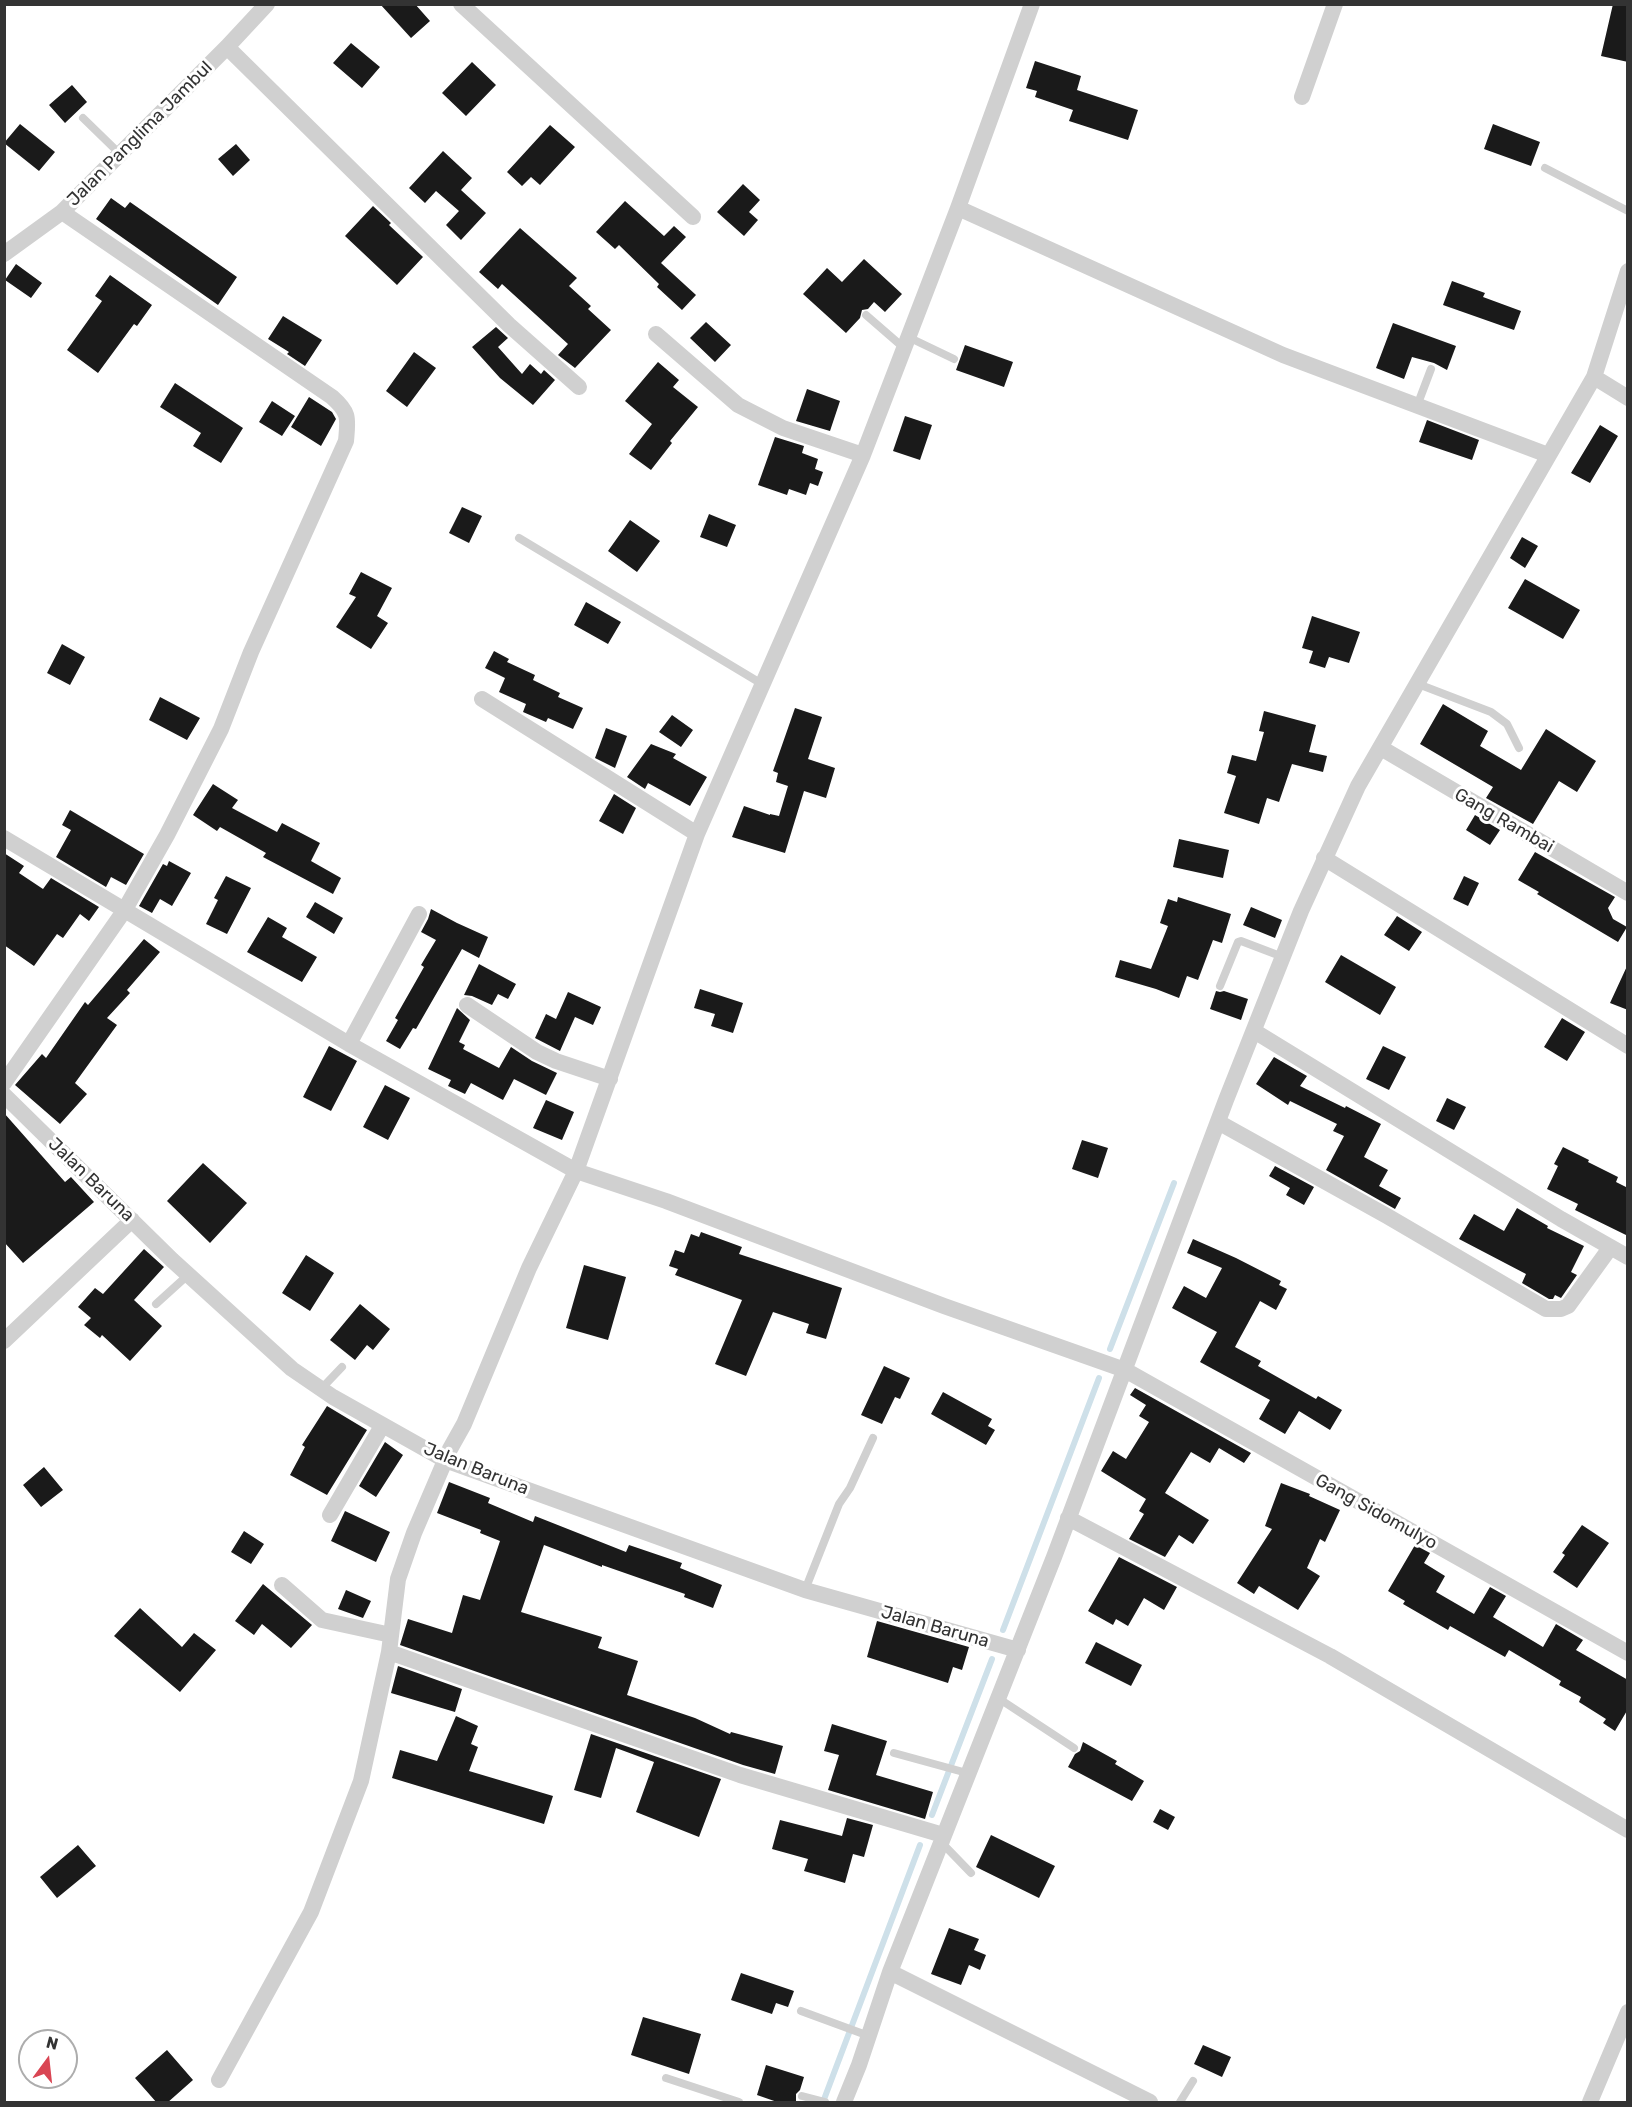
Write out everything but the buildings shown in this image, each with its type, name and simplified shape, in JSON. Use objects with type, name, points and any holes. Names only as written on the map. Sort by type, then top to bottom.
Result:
[{"type":"street","name":"Jalan Panglima Jambul","points":[[4,254],[62,212],[267,4]]},
{"type":"street","points":[[461,4],[693,217]]},
{"type":"street","points":[[219,2079],[311,1912],[361,1780],[390,1644],[398,1580],[414,1533],[445,1460],[464,1424],[529,1268],[576,1171],[697,834],[863,455],[958,208],[1032,4]]},
{"type":"street","points":[[1302,97],[1335,4]]},
{"type":"street","points":[[227,47],[492,308],[579,387]]},
{"type":"street","points":[[958,208],[1282,355],[1548,455]]},
{"type":"street","points":[[4,1083],[124,911],[167,835],[221,729],[251,652],[346,441],[348,418],[344,408],[332,398],[62,212]]},
{"type":"street","points":[[844,2103],[864,2034],[941,1838],[961,1772],[998,1698],[1018,1650],[1218,1122],[1282,957],[1324,858],[1358,786],[1594,376],[1628,271]]},
{"type":"street","points":[[656,334],[738,405],[783,428],[863,455]]},
{"type":"street","points":[[1594,376],[1628,398]]},
{"type":"street","points":[[482,699],[697,834]]},
{"type":"street","name":"Gang Rambai","points":[[1381,748],[1628,894]]},
{"type":"street","name":"Gang Sidomulyo","points":[[4,838],[349,1044],[576,1171],[697,1212],[944,1306],[1125,1370],[1628,1653]]},
{"type":"street","points":[[1324,858],[1628,1046]]},
{"type":"street","points":[[349,1044],[419,914]]},
{"type":"street","points":[[467,1005],[537,1052],[556,1061],[610,1079]]},
{"type":"street","points":[[1254,1031],[1628,1257]]},
{"type":"street","name":"Jalan Baruna","points":[[4,1095],[188,1275],[292,1369],[321,1390],[445,1460],[805,1590],[1018,1650]]},
{"type":"street","points":[[1218,1122],[1387,1216],[1546,1309],[1555,1310],[1568,1306],[1610,1248]]},
{"type":"street","points":[[4,1341],[132,1220]]},
{"type":"street","points":[[330,1515],[382,1425]]},
{"type":"street","points":[[1068,1518],[1330,1656],[1628,1830]]},
{"type":"street","points":[[282,1585],[322,1620],[740,1775],[941,1838]]},
{"type":"street","points":[[890,1972],[1150,2103]]},
{"type":"street","points":[[1590,2103],[1628,2012]]},
{"type":"lane","points":[[83,118],[120,154]]},
{"type":"lane","points":[[1545,168],[1628,211]]},
{"type":"lane","points":[[866,315],[906,342],[954,359]]},
{"type":"lane","points":[[1417,406],[1431,369]]},
{"type":"lane","points":[[519,538],[762,684]]},
{"type":"lane","points":[[1418,684],[1491,712],[1508,724],[1519,748]]},
{"type":"lane","points":[[1220,986],[1238,942],[1241,941],[1282,957]]},
{"type":"lane","points":[[156,1304],[188,1275]]},
{"type":"lane","points":[[321,1390],[342,1367]]},
{"type":"lane","points":[[805,1590],[834,1515],[850,1488],[873,1438]]},
{"type":"lane","points":[[998,1698],[1074,1748]]},
{"type":"lane","points":[[894,1753],[961,1772]]},
{"type":"lane","points":[[941,1838],[971,1873]]},
{"type":"lane","points":[[801,2011],[864,2034]]},
{"type":"lane","points":[[666,2078],[739,2103]]},
{"type":"lane","points":[[1180,2103],[1193,2081]]},
{"type":"lane","points":[[802,2096],[822,2102]]},
{"type":"waterway","points":[[1110,1349],[1174,1183]]},
{"type":"waterway","points":[[1003,1630],[1099,1378]]},
{"type":"waterway","points":[[932,1815],[992,1659]]},
{"type":"waterway","points":[[823,2102],[920,1845]]}]
